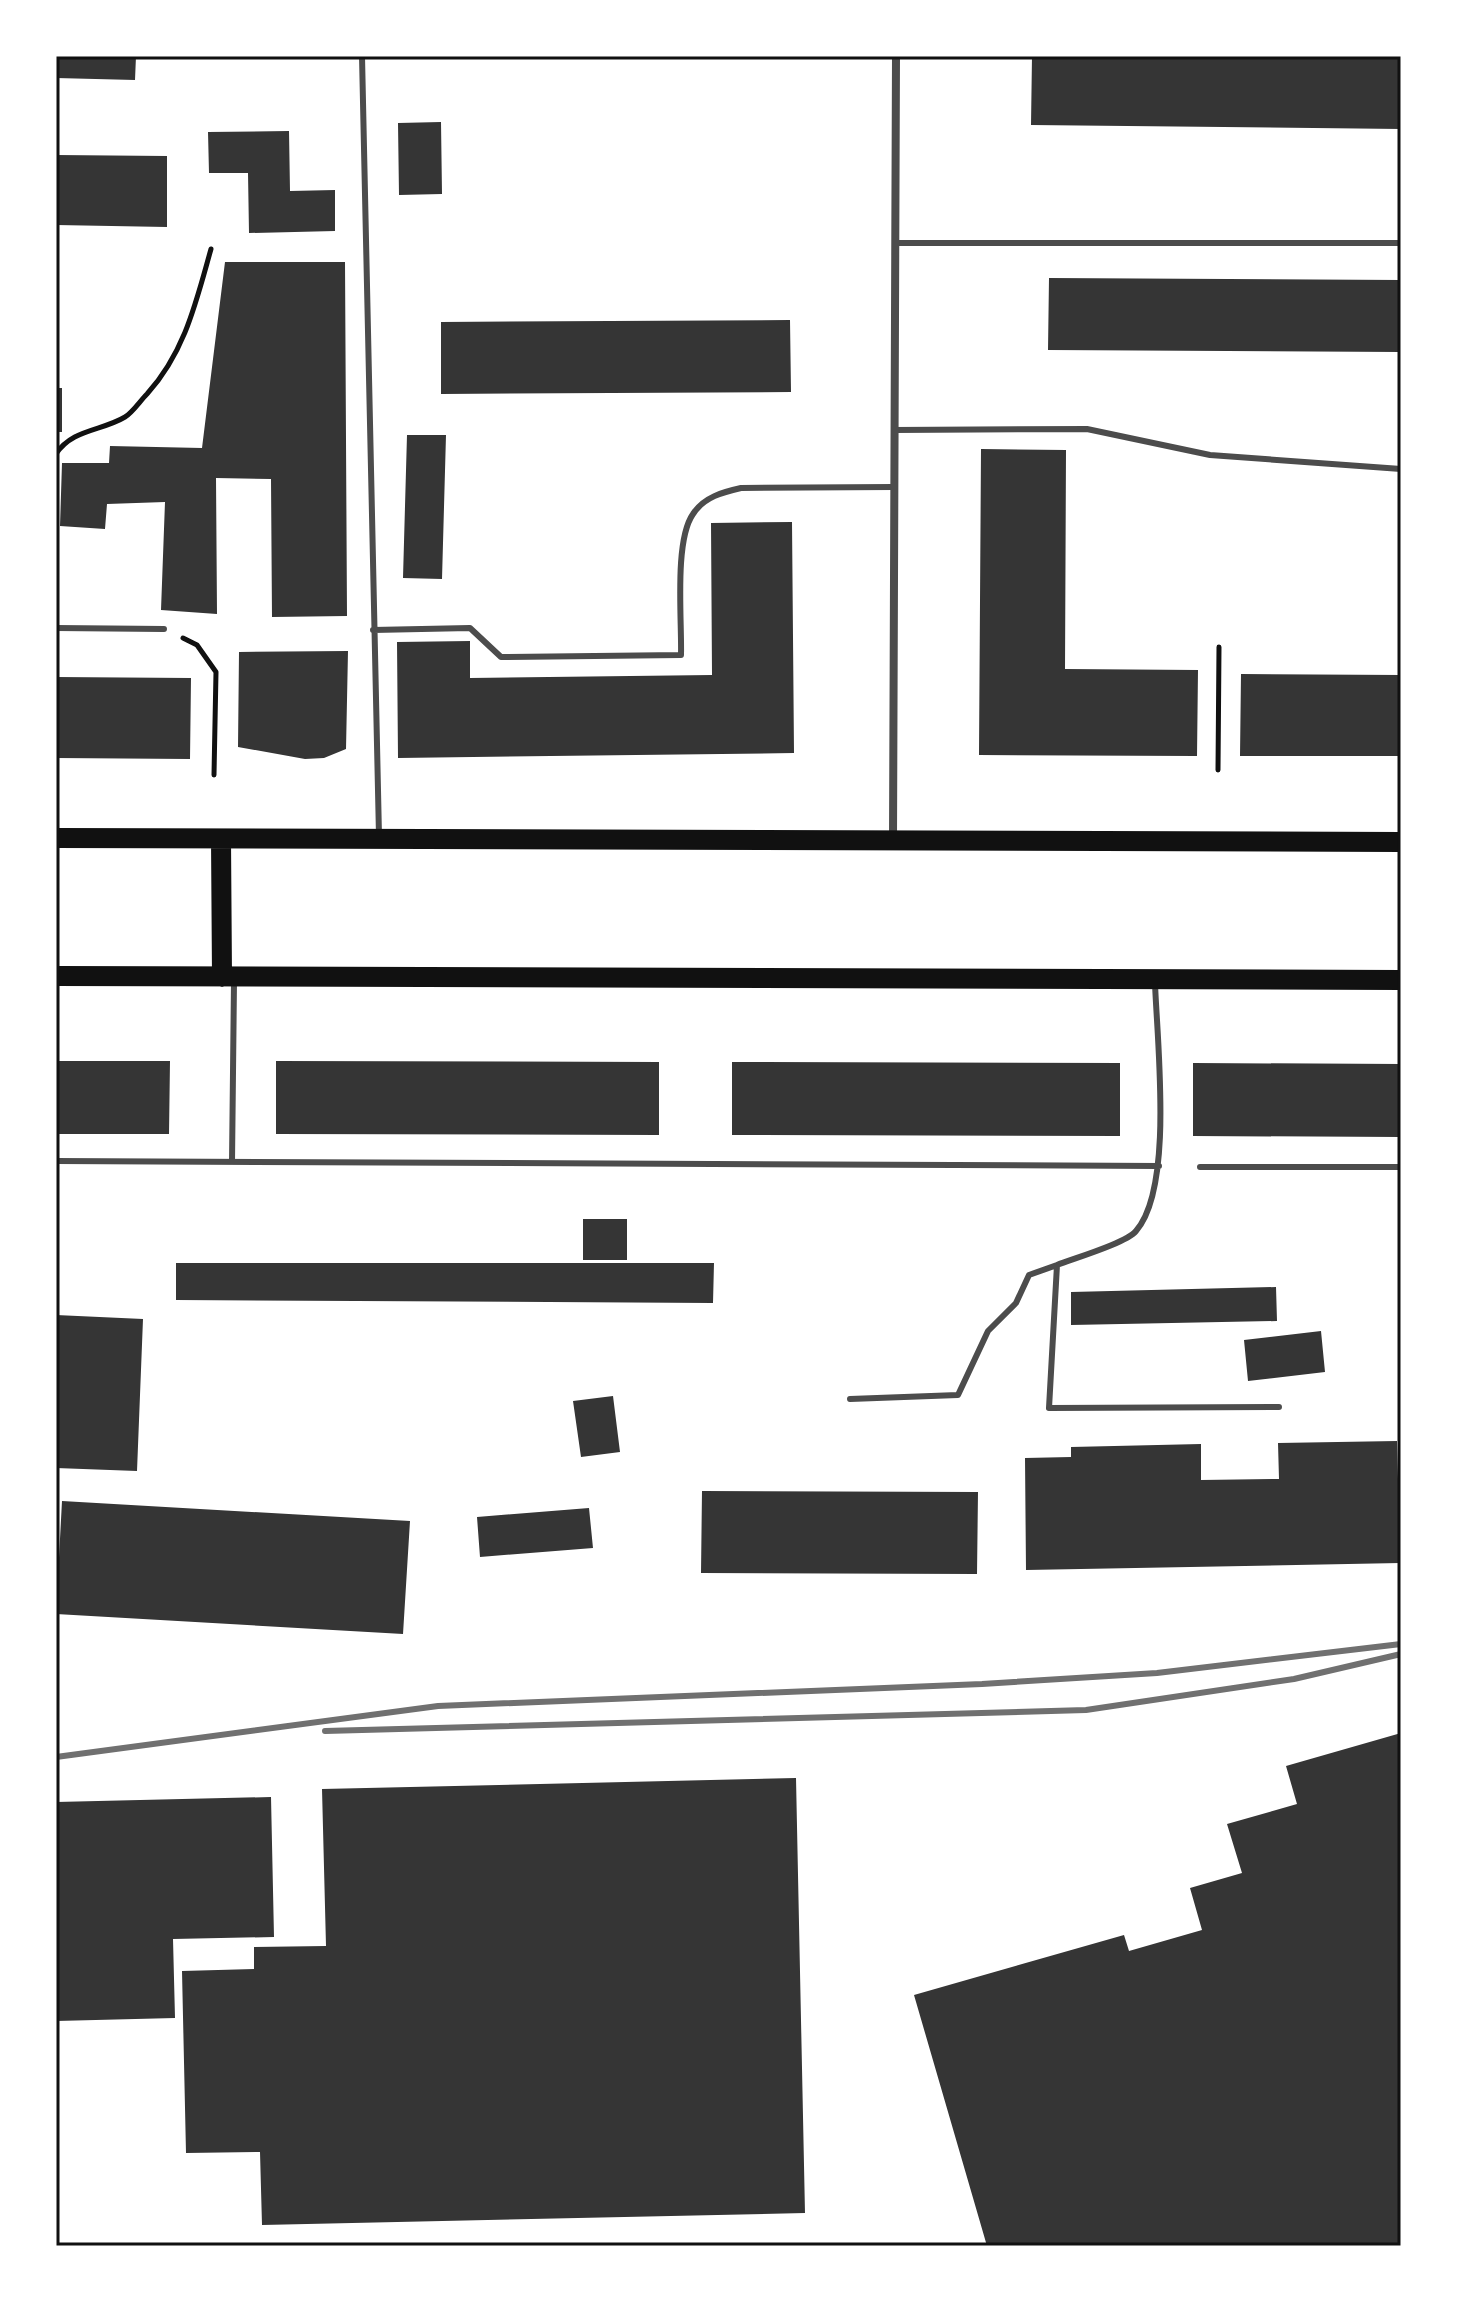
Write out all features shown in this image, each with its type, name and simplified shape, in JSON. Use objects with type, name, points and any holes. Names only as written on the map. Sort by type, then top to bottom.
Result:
[{"type":"main road","points":[[56,838],[1401,842]]},
{"type":"main road","points":[[221,839],[228,977]]},
{"type":"main road","points":[[56,976],[1401,980]]},
{"type":"street","points":[[893,841],[896,56]]},
{"type":"lane","points":[[362,56],[379,839]]},
{"type":"lane","points":[[895,243],[1401,243]]},
{"type":"lane","points":[[894,430],[1087,429],[1210,455],[1401,469]]},
{"type":"lane","points":[[373,630],[470,628],[501,657],[681,655],[683,545],[692,514],[716,494],[741,488],[894,487]]},
{"type":"lane","points":[[56,628],[164,629]]},
{"type":"lane","points":[[228,977],[232,1162]]},
{"type":"lane","points":[[850,1399],[958,1395],[988,1331],[1016,1303],[1029,1275],[1135,1233],[1154,1199],[1159,1166],[1155,979]]},
{"type":"lane","points":[[56,1161],[1159,1166]]},
{"type":"lane","points":[[1200,1167],[1401,1167]]},
{"type":"lane","points":[[1057,1265],[1049,1408],[1279,1407]]},
{"type":"path","points":[[56,454],[63,444],[87,430],[127,416],[165,374],[185,339],[211,249]]},
{"type":"path","points":[[164,629],[197,645],[216,672],[214,775]]},
{"type":"path","points":[[1218,770],[1219,647]]},
{"type":"building","points":[[56,56],[136,56],[135,80],[56,78]]},
{"type":"building","points":[[1032,56],[1401,59],[1401,129],[1031,125]]},
{"type":"building","points":[[441,122],[442,194],[399,195],[398,123]]},
{"type":"building","points":[[289,131],[290,191],[335,190],[335,231],[249,233],[248,173],[209,173],[208,132]]},
{"type":"building","points":[[56,155],[167,156],[167,227],[56,225]]},
{"type":"building","points":[[225,262],[345,262],[347,616],[272,617],[271,479],[216,478],[217,614],[161,610],[165,502],[107,504],[105,529],[60,526],[62,463],[109,463],[110,446],[202,448]]},
{"type":"building","points":[[1049,278],[1401,280],[1401,352],[1048,350]]},
{"type":"building","points":[[790,320],[791,392],[441,394],[441,322]]},
{"type":"building","points":[[56,388],[62,388],[62,432],[56,432]]},
{"type":"building","points":[[407,435],[446,435],[442,579],[403,578]]},
{"type":"building","points":[[981,449],[1066,450],[1065,669],[1198,670],[1197,756],[979,755]]},
{"type":"building","points":[[792,522],[794,753],[398,758],[397,642],[470,641],[470,678],[712,675],[711,523]]},
{"type":"building","points":[[348,651],[346,749],[324,758],[305,759],[238,747],[239,652]]},
{"type":"building","points":[[1241,674],[1401,675],[1401,756],[1240,756]]},
{"type":"building","points":[[56,677],[191,678],[190,759],[56,758]]},
{"type":"building","points":[[56,1061],[170,1061],[169,1134],[56,1134]]},
{"type":"building","points":[[276,1061],[659,1062],[659,1135],[276,1134]]},
{"type":"building","points":[[732,1062],[1120,1063],[1120,1136],[732,1135]]},
{"type":"building","points":[[1193,1063],[1401,1064],[1401,1137],[1193,1136]]},
{"type":"building","points":[[583,1219],[627,1219],[627,1260],[583,1260]]},
{"type":"building","points":[[176,1263],[714,1263],[713,1303],[176,1300]]},
{"type":"building","points":[[1276,1287],[1277,1321],[1071,1325],[1071,1292]]},
{"type":"building","points":[[56,1315],[143,1319],[137,1471],[56,1468]]},
{"type":"building","points":[[1321,1331],[1325,1372],[1248,1381],[1244,1340]]},
{"type":"building","points":[[613,1396],[620,1452],[581,1457],[573,1401]]},
{"type":"building","points":[[1397,1441],[1398,1479],[1401,1479],[1400,1563],[1026,1570],[1025,1458],[1071,1457],[1071,1447],[1201,1444],[1201,1480],[1279,1479],[1278,1443]]},
{"type":"building","points":[[702,1491],[978,1492],[977,1574],[701,1573]]},
{"type":"building","points":[[62,1501],[410,1521],[403,1634],[56,1614]]},
{"type":"building","points":[[589,1508],[593,1548],[480,1557],[477,1517]]},
{"type":"building","points":[[1401,1733],[1401,2246],[987,2246],[914,1995],[1124,1935],[1129,1951],[1202,1930],[1190,1888],[1242,1873],[1227,1824],[1297,1804],[1286,1766]]},
{"type":"building","points":[[796,1778],[805,2213],[262,2225],[260,2152],[186,2153],[182,1971],[254,1969],[254,1947],[326,1946],[322,1789]]},
{"type":"building","points":[[271,1797],[274,1937],[173,1939],[175,2018],[56,2021],[56,1802]]},
{"type":"railway","points":[[56,1757],[438,1706],[982,1684],[1157,1673],[1401,1644]]},
{"type":"railway","points":[[325,1731],[1086,1710],[1294,1679],[1401,1654]]}]
